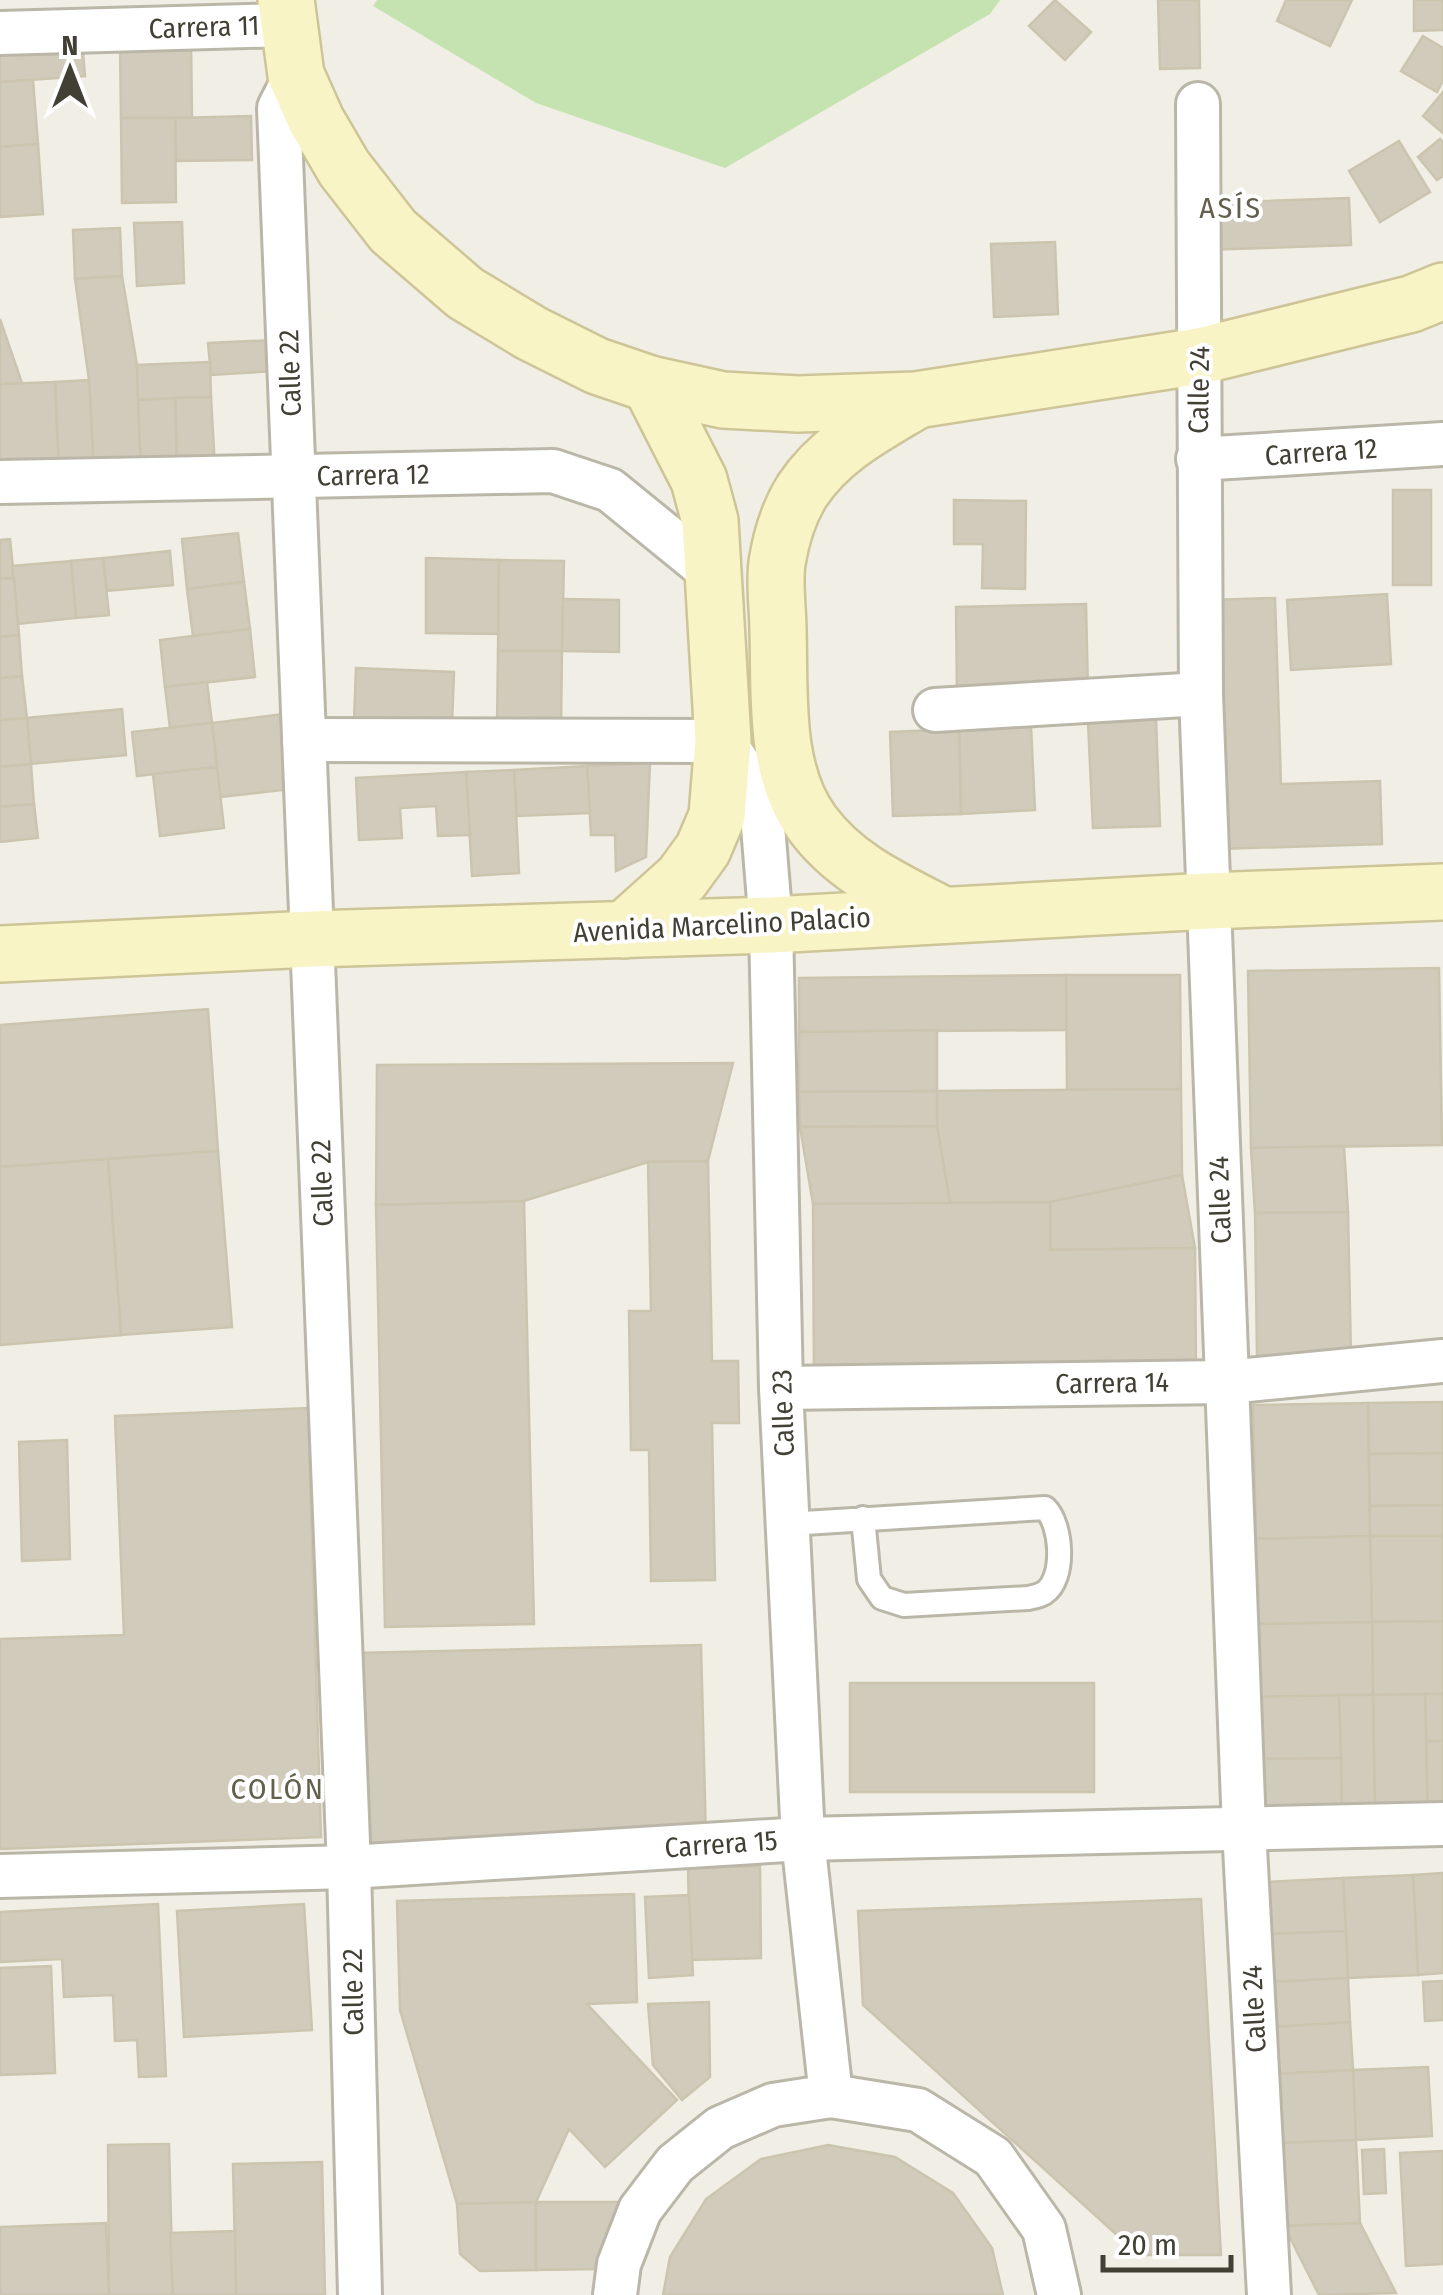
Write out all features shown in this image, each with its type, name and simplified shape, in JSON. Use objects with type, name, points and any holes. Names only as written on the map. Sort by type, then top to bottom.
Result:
[{"type":"main road","points":[[290,33],[316,120],[344,168],[393,231],[465,293],[531,333],[597,366],[650,384],[723,400],[798,404],[916,400],[1200,356],[1410,304],[1443,292]]},
{"type":"main road","points":[[624,930],[682,878],[703,849],[717,816],[723,740],[710,521],[699,480],[650,384]]},
{"type":"main road","points":[[916,400],[857,435],[825,462],[801,494],[784,530],[777,566],[781,726],[788,772],[809,819],[833,848],[865,874],[941,914]]},
{"type":"main road","name":"Avenida Marcelino Palacio","points":[[0,954],[312,939],[771,925],[1443,892]]},
{"type":"street","name":"Carrera 11","points":[[0,33],[290,33]]},
{"type":"street","name":"Calle 22","points":[[290,33],[279,108],[350,1867],[360,2295]]},
{"type":"street","name":"Calle 24","points":[[1198,104],[1201,694],[1244,1829],[1269,2295]]},
{"type":"street","name":"Carrera 12","points":[[1198,459],[1443,444]]},
{"type":"street","name":"Carrera 12","points":[[0,482],[553,471],[610,490],[713,574]]},
{"type":"street","points":[[935,710],[1201,694]]},
{"type":"street","points":[[304,740],[723,740]]},
{"type":"street","name":"Calle 23","points":[[723,740],[756,789],[762,814],[771,925],[781,1388],[803,1839],[831,2096]]},
{"type":"street","name":"Carrera 14","points":[[781,1388],[1227,1382],[1443,1362]]},
{"type":"street","name":"Carrera 15","points":[[0,1876],[350,1867],[803,1839],[1443,1824]]},
{"type":"street","points":[[615,2295],[619,2264],[640,2210],[675,2164],[720,2128],[773,2105],[831,2096],[918,2110],[993,2158],[1044,2229],[1058,2295]]},
{"type":"lane","points":[[788,1524],[863,1518],[1045,1508],[1056,1526],[1058,1574],[1046,1592],[1028,1598],[904,1605],[882,1598],[869,1579],[863,1518]]},
{"type":"green space","points":[[377,0],[1000,0],[990,14],[725,168],[536,103],[373,6]]},
{"type":"building","points":[[1055,0],[1091,32],[1065,60],[1029,26]]},
{"type":"building","points":[[1158,0],[1199,0],[1200,68],[1160,69]]},
{"type":"building","points":[[1286,0],[1352,0],[1330,46],[1277,21]]},
{"type":"building","points":[[1414,0],[1443,0],[1443,30],[1414,31]]},
{"type":"building","points":[[1423,36],[1443,48],[1443,81],[1437,92],[1401,71]]},
{"type":"building","points":[[82,40],[85,76],[0,82],[0,46]]},
{"type":"building","points":[[191,42],[192,118],[121,118],[120,43]]},
{"type":"building","points":[[33,80],[38,144],[0,147],[0,82]]},
{"type":"building","points":[[1443,92],[1443,133],[1423,116]]},
{"type":"building","points":[[251,116],[252,160],[176,161],[175,118]]},
{"type":"building","points":[[121,118],[175,118],[176,202],[122,203]]},
{"type":"building","points":[[1440,139],[1443,176],[1437,180],[1418,157]]},
{"type":"building","points":[[1399,141],[1430,192],[1380,222],[1349,171]]},
{"type":"building","points":[[38,144],[43,214],[0,217],[0,147]]},
{"type":"building","points":[[1349,198],[1351,245],[1204,250],[1203,203]]},
{"type":"building","points":[[182,222],[184,283],[137,286],[134,223]]},
{"type":"building","points":[[120,228],[122,276],[75,279],[73,230]]},
{"type":"building","points":[[1055,242],[1058,314],[994,317],[991,244]]},
{"type":"building","points":[[122,276],[137,365],[141,471],[94,473],[89,380],[75,279]]},
{"type":"building","points":[[0,319],[22,383],[0,384]]},
{"type":"building","points":[[275,340],[276,371],[211,375],[208,343]]},
{"type":"building","points":[[210,362],[211,397],[138,400],[137,365]]},
{"type":"building","points":[[89,380],[94,473],[59,475],[55,382]]},
{"type":"building","points":[[55,382],[59,475],[0,478],[0,384]]},
{"type":"building","points":[[211,397],[215,468],[177,470],[175,398]]},
{"type":"building","points":[[175,398],[177,470],[141,471],[138,400]]},
{"type":"building","points":[[1393,490],[1431,490],[1431,585],[1393,585]]},
{"type":"building","points":[[954,500],[1026,501],[1025,589],[982,588],[983,544],[954,544]]},
{"type":"building","points":[[238,533],[244,582],[187,589],[182,539]]},
{"type":"building","points":[[10,539],[14,578],[0,579],[0,540]]},
{"type":"building","points":[[170,551],[173,585],[107,591],[103,558]]},
{"type":"building","points":[[103,558],[109,615],[76,618],[71,561]]},
{"type":"building","points":[[426,558],[499,560],[498,634],[426,633]]},
{"type":"building","points":[[499,560],[564,561],[562,651],[498,651]]},
{"type":"building","points":[[71,561],[76,618],[18,624],[12,566]]},
{"type":"building","points":[[14,578],[19,635],[0,637],[0,579]]},
{"type":"building","points":[[244,582],[250,629],[193,636],[187,589]]},
{"type":"building","points":[[1387,594],[1391,664],[1291,670],[1287,600]]},
{"type":"building","points":[[1275,598],[1281,784],[1380,781],[1382,844],[1218,849],[1211,600]]},
{"type":"building","points":[[563,599],[619,600],[619,652],[562,651]]},
{"type":"building","points":[[1086,604],[1088,693],[957,696],[956,607]]},
{"type":"building","points":[[250,629],[255,677],[165,687],[160,640]]},
{"type":"building","points":[[19,635],[22,676],[0,678],[0,637]]},
{"type":"building","points":[[498,651],[562,651],[561,728],[497,727]]},
{"type":"building","points":[[356,668],[454,672],[452,725],[354,721]]},
{"type":"building","points":[[22,676],[27,718],[0,720],[0,678]]},
{"type":"building","points":[[207,682],[212,723],[170,728],[165,687]]},
{"type":"building","points":[[122,709],[126,755],[31,764],[27,718]]},
{"type":"building","points":[[292,713],[300,788],[220,797],[212,723]]},
{"type":"building","points":[[27,718],[31,764],[0,767],[0,720]]},
{"type":"building","points":[[1156,719],[1160,826],[1093,828],[1088,722]]},
{"type":"building","points":[[212,723],[217,767],[137,776],[132,732]]},
{"type":"building","points":[[1031,726],[1035,810],[961,814],[959,729]]},
{"type":"building","points":[[959,729],[961,814],[893,816],[890,732]]},
{"type":"building","points":[[650,763],[646,857],[616,871],[615,835],[591,835],[587,766]]},
{"type":"building","points":[[31,764],[34,804],[0,807],[0,767]]},
{"type":"building","points":[[587,766],[590,813],[517,816],[514,770]]},
{"type":"building","points":[[217,767],[224,828],[160,836],[153,774]]},
{"type":"building","points":[[514,770],[519,873],[472,876],[466,772]]},
{"type":"building","points":[[466,772],[470,835],[438,836],[436,806],[400,808],[402,838],[359,840],[356,778]]},
{"type":"building","points":[[34,804],[38,838],[0,842],[0,807]]},
{"type":"building","points":[[1439,968],[1442,1145],[1251,1148],[1248,971]]},
{"type":"building","points":[[1066,975],[1067,1030],[799,1032],[799,978]]},
{"type":"building","points":[[1066,975],[1180,975],[1181,1089],[1067,1090]]},
{"type":"building","points":[[208,1009],[218,1151],[0,1167],[0,1025]]},
{"type":"building","points":[[937,1030],[937,1091],[799,1092],[799,1032]]},
{"type":"building","points":[[733,1063],[708,1161],[648,1162],[524,1201],[376,1205],[377,1065]]},
{"type":"building","points":[[1181,1089],[1182,1175],[1050,1202],[950,1203],[937,1126],[937,1091]]},
{"type":"building","points":[[937,1091],[937,1126],[800,1127],[799,1092]]},
{"type":"building","points":[[937,1126],[950,1203],[813,1204],[800,1127]]},
{"type":"building","points":[[1344,1146],[1348,1212],[1255,1213],[1251,1148]]},
{"type":"building","points":[[218,1151],[232,1327],[121,1335],[108,1159]]},
{"type":"building","points":[[108,1159],[121,1335],[0,1345],[0,1167]]},
{"type":"building","points":[[708,1161],[712,1361],[738,1361],[739,1423],[712,1423],[715,1580],[651,1581],[649,1450],[631,1450],[629,1311],[651,1311],[648,1162]]},
{"type":"building","points":[[1182,1175],[1195,1248],[1050,1250],[1050,1202]]},
{"type":"building","points":[[524,1201],[534,1624],[385,1627],[376,1205]]},
{"type":"building","points":[[1050,1202],[1050,1250],[1195,1248],[1196,1372],[814,1375],[813,1204]]},
{"type":"building","points":[[1348,1212],[1351,1356],[1257,1356],[1255,1213]]},
{"type":"building","points":[[1443,1402],[1443,1453],[1369,1454],[1368,1403]]},
{"type":"building","points":[[1368,1403],[1370,1536],[1256,1539],[1253,1405]]},
{"type":"building","points":[[308,1408],[321,1837],[0,1849],[0,1639],[124,1635],[115,1416]]},
{"type":"building","points":[[67,1440],[70,1559],[22,1561],[19,1442]]},
{"type":"building","points":[[1443,1453],[1443,1505],[1370,1506],[1369,1454]]},
{"type":"building","points":[[1443,1505],[1443,1536],[1370,1536],[1370,1506]]},
{"type":"building","points":[[1370,1536],[1443,1536],[1443,1621],[1372,1622]]},
{"type":"building","points":[[1370,1536],[1372,1622],[1258,1624],[1256,1539]]},
{"type":"building","points":[[1443,1621],[1443,1694],[1373,1695],[1372,1622]]},
{"type":"building","points":[[1372,1622],[1373,1695],[1259,1697],[1258,1624]]},
{"type":"building","points":[[701,1645],[706,1839],[360,1847],[355,1653]]},
{"type":"building","points":[[850,1683],[1094,1683],[1094,1792],[850,1792]]},
{"type":"building","points":[[1425,1694],[1443,1694],[1443,1741],[1426,1741]]},
{"type":"building","points":[[1425,1694],[1428,1816],[1375,1816],[1373,1695]]},
{"type":"building","points":[[1339,1695],[1373,1695],[1375,1816],[1342,1817]]},
{"type":"building","points":[[1339,1695],[1341,1758],[1260,1759],[1259,1697]]},
{"type":"building","points":[[1426,1741],[1443,1741],[1443,1815],[1428,1816]]},
{"type":"building","points":[[1341,1758],[1342,1817],[1261,1818],[1260,1759]]},
{"type":"building","points":[[760,1866],[761,1958],[690,1960],[688,1868]]},
{"type":"building","points":[[1443,1873],[1443,1973],[1418,1975],[1413,1875]]},
{"type":"building","points":[[1413,1875],[1418,1975],[1348,1978],[1343,1878]]},
{"type":"building","points":[[1343,1878],[1346,1931],[1270,1934],[1267,1882]]},
{"type":"building","points":[[634,1894],[637,2002],[587,2004],[677,2100],[605,2167],[569,2129],[536,2202],[457,2204],[400,2010],[397,1901]]},
{"type":"building","points":[[689,1895],[693,1975],[649,1978],[645,1897]]},
{"type":"building","points":[[1201,1899],[1221,2255],[1139,2255],[863,2005],[858,1911]]},
{"type":"building","points":[[158,1904],[166,2076],[139,2077],[137,2040],[115,2041],[113,1995],[64,1997],[62,1959],[0,1962],[0,1912]]},
{"type":"building","points":[[304,1904],[312,2030],[184,2037],[177,1911]]},
{"type":"building","points":[[1346,1931],[1348,1978],[1272,1982],[1270,1934]]},
{"type":"building","points":[[51,1966],[55,2073],[0,2075],[0,1968]]},
{"type":"building","points":[[1348,1978],[1350,2022],[1275,2027],[1272,1982]]},
{"type":"building","points":[[1443,1981],[1443,2020],[1425,2021],[1423,1982]]},
{"type":"building","points":[[709,2002],[710,2077],[682,2100],[653,2065],[648,2004]]},
{"type":"building","points":[[1350,2022],[1353,2070],[1277,2074],[1275,2027]]},
{"type":"building","points":[[1428,2067],[1432,2136],[1356,2140],[1353,2070]]},
{"type":"building","points":[[1353,2070],[1356,2140],[1280,2143],[1277,2074]]},
{"type":"building","points":[[1356,2140],[1360,2223],[1284,2226],[1280,2143]]},
{"type":"building","points":[[169,2144],[173,2295],[109,2295],[108,2145]]},
{"type":"building","points":[[828,2145],[895,2157],[953,2193],[992,2248],[1003,2295],[663,2295],[670,2257],[706,2199],[761,2159]]},
{"type":"building","points":[[1384,2149],[1386,2193],[1364,2194],[1362,2150]]},
{"type":"building","points":[[1443,2151],[1443,2264],[1406,2266],[1400,2153]]},
{"type":"building","points":[[322,2162],[325,2295],[236,2295],[233,2164]]},
{"type":"building","points":[[536,2202],[536,2270],[480,2271],[460,2254],[457,2204]]},
{"type":"building","points":[[536,2202],[631,2202],[602,2269],[536,2270]]},
{"type":"building","points":[[106,2223],[109,2295],[0,2295],[0,2227]]},
{"type":"building","points":[[1360,2223],[1396,2293],[1319,2295],[1284,2226]]},
{"type":"building","points":[[235,2231],[236,2295],[173,2295],[170,2233]]},
{"type":"district","name":"ASÍS","points":[[1231,208]]},
{"type":"district","name":"COLÓN","points":[[278,1789]]}]
